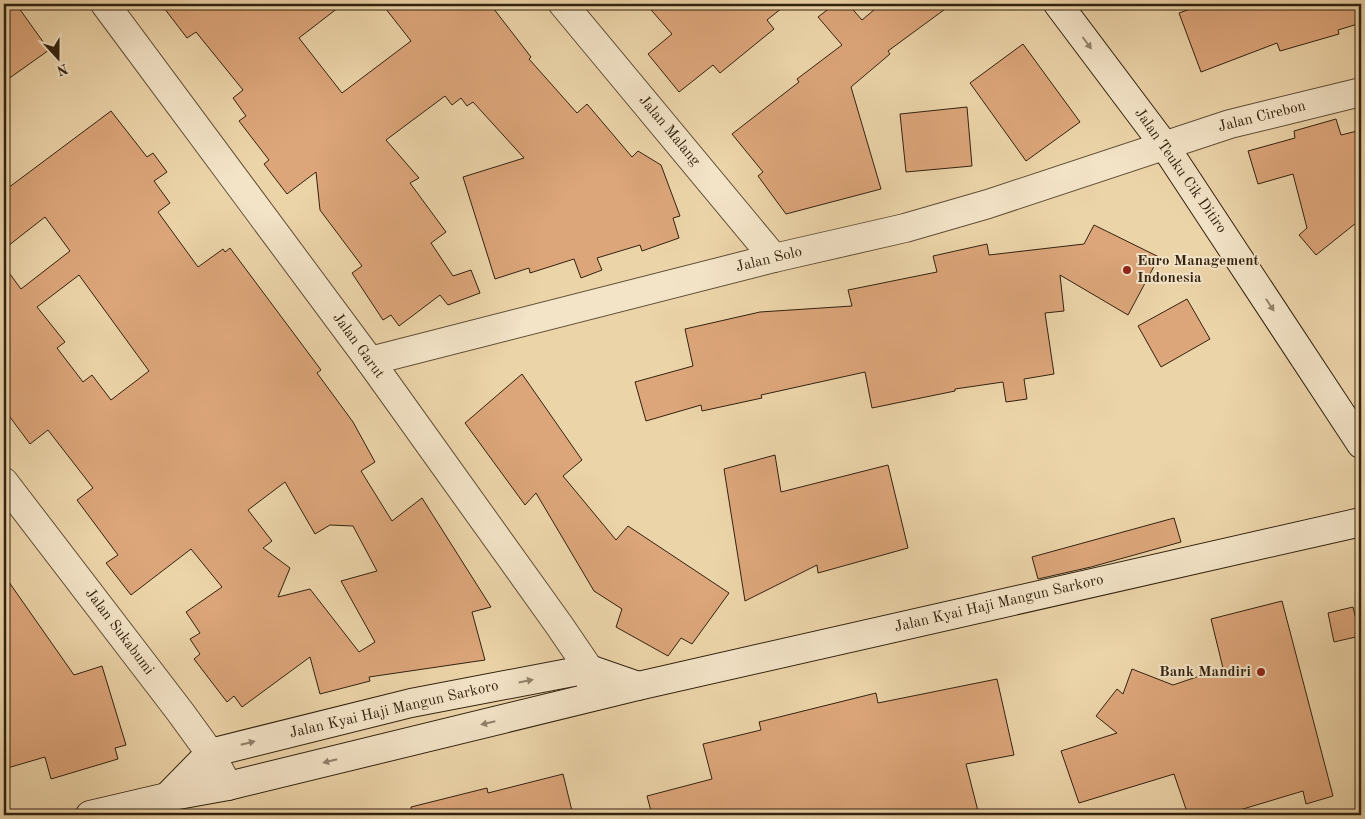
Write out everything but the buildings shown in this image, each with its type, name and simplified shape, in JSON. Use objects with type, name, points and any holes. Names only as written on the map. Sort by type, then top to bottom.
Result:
[{"type":"street","name":"Jalan Garut","points":[[105,4],[370,361],[589,669],[593,698]]},
{"type":"street","name":"Jalan Malang","points":[[563,4],[774,258]]},
{"type":"street","name":"Jalan Teuku Cik Ditiro","points":[[1058,4],[1164,145],[1361,444]]},
{"type":"street","name":"Jalan Cirebon","points":[[1164,145],[1230,124],[1361,92]]},
{"type":"street","name":"Jalan Solo","points":[[370,361],[774,258],[905,228],[988,204],[1164,145]]},
{"type":"street","name":"Jalan Sukabumi","points":[[4,482],[210,753],[228,786]]},
{"type":"street","name":"Jalan Kyai Haji Mangun Sarkoro","points":[[90,815],[167,797],[228,786],[638,686],[1361,522]]},
{"type":"street","name":"Jalan Kyai Haji Mangun Sarkoro","points":[[210,753],[411,703],[589,669],[638,686]]},
{"type":"street","points":[[411,703],[420,739]]},
{"type":"street","points":[[167,797],[210,753]]},
{"type":"place","name":"Euro Management Indonesia","points":[[1127,270]]},
{"type":"place","name":"Bank Mandiri","points":[[1261,672]]}]
